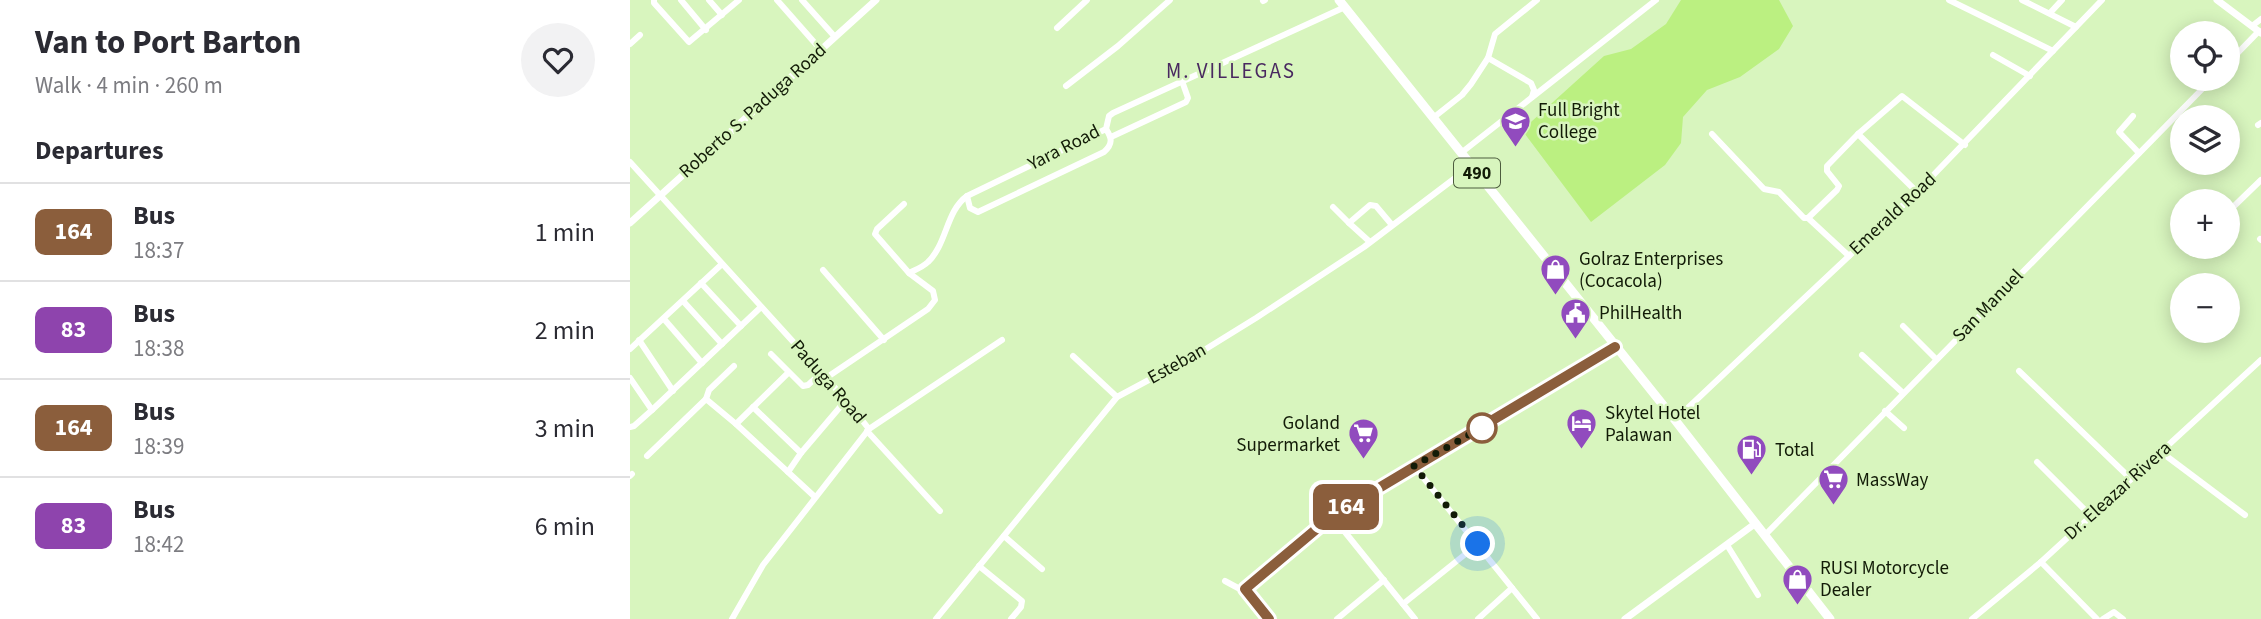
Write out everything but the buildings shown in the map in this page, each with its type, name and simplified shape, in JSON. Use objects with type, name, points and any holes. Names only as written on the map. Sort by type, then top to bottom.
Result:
[{"type":"main road","name":"490","points":[[1342,3],[1830,619]]},
{"type":"street","points":[[653,0],[689,42],[738,0]]},
{"type":"street","points":[[681,0],[706,30]]},
{"type":"street","points":[[709,0],[722,15]]},
{"type":"street","points":[[777,0],[821,50]]},
{"type":"street","points":[[802,0],[835,37]]},
{"type":"street","name":"Roberto S. Paduga Road","points":[[630,223],[876,0]]},
{"type":"street","points":[[1057,28],[1087,0]]},
{"type":"street","points":[[1066,86],[1118,46],[1170,0]]},
{"type":"street","points":[[1433,118],[1467,90],[1488,58],[1495,34],[1537,0]]},
{"type":"street","points":[[1461,153],[1656,0]]},
{"type":"street","points":[[1949,0],[2053,51]]},
{"type":"street","points":[[2025,0],[2076,27]]},
{"type":"street","points":[[2050,13],[2062,0]]},
{"type":"street","name":"Emerald Road","points":[[1675,420],[1965,145],[2102,0]]},
{"type":"street","points":[[2217,0],[2258,30]]},
{"type":"street","name":"Yara Road","points":[[967,195],[1106,129],[1111,114],[1342,3]]},
{"type":"street","points":[[2240,50],[2258,30],[2261,19]]},
{"type":"street","points":[[630,44],[640,35]]},
{"type":"street","points":[[1993,55],[2030,76]]},
{"type":"street","points":[[1488,58],[1531,83],[1534,90],[1531,99]]},
{"type":"street","points":[[1111,138],[1186,102],[1188,98],[1182,81]]},
{"type":"street","name":"San Manuel","points":[[1765,535],[2200,91]]},
{"type":"street","points":[[1808,218],[1839,186],[1827,171],[1827,166],[1858,134],[1902,96],[1965,145]]},
{"type":"street","points":[[2133,116],[2119,132],[2138,153]]},
{"type":"street","points":[[967,195],[970,208],[978,212],[1104,152],[1111,138],[1106,129]]},
{"type":"street","points":[[1712,134],[1765,189],[1779,192],[1804,218],[1808,218],[1849,256]]},
{"type":"street","points":[[1858,134],[1917,192]]},
{"type":"street","name":"Paduga Road","points":[[630,162],[846,400],[868,430],[763,565],[732,619]]},
{"type":"street","name":"Esteban","points":[[936,619],[1117,397],[1223,338],[1370,242],[1471,166]]},
{"type":"street","points":[[2240,200],[2261,180]]},
{"type":"street","points":[[909,273],[933,257],[959,203],[967,195]]},
{"type":"street","points":[[771,354],[803,386],[808,385],[884,340],[929,309],[935,300],[933,291],[909,273],[875,234],[904,204]]},
{"type":"street","points":[[1349,223],[1373,204],[1392,225]]},
{"type":"street","points":[[1333,207],[1370,242]]},
{"type":"street","points":[[630,349],[722,264]]},
{"type":"street","points":[[823,270],[884,340]]},
{"type":"street","points":[[701,283],[741,326]]},
{"type":"street","points":[[683,301],[722,344]]},
{"type":"street","points":[[630,427],[673,391],[761,307]]},
{"type":"street","points":[[664,319],[702,363]]},
{"type":"street","points":[[1903,326],[1936,359]]},
{"type":"street","points":[[940,511],[868,430],[1002,340]]},
{"type":"street","points":[[639,341],[673,391]]},
{"type":"street","points":[[1245,589],[1332,516],[1615,347]]},
{"type":"street","points":[[1862,355],[1903,393]]},
{"type":"street","points":[[1073,356],[1117,397]]},
{"type":"street","name":"Dr. Eleazar Rivera","points":[[1972,619],[2041,562],[2261,360]]},
{"type":"street","points":[[647,456],[706,399],[709,390],[734,366]]},
{"type":"street","points":[[2252,368],[2259,374]]},
{"type":"street","points":[[2019,371],[2131,479]]},
{"type":"street","points":[[736,424],[788,373]]},
{"type":"street","points":[[630,378],[652,410]]},
{"type":"street","points":[[706,399],[816,496]]},
{"type":"street","points":[[788,472],[846,400]]},
{"type":"street","points":[[753,407],[801,453]]},
{"type":"street","points":[[1885,411],[1904,428]]},
{"type":"street","points":[[2161,452],[2245,515]]},
{"type":"street","points":[[2037,462],[2091,516]]},
{"type":"street","points":[[1414,466],[1535,616],[1524,619]]},
{"type":"street","points":[[1332,516],[1415,619]]},
{"type":"street","points":[[1625,619],[1756,523]]},
{"type":"street","points":[[1004,536],[1042,569]]},
{"type":"street","points":[[1403,604],[1478,544]]},
{"type":"street","points":[[1727,545],[1758,595]]},
{"type":"street","points":[[2041,562],[2097,619]]},
{"type":"street","points":[[979,566],[1021,601],[1021,607],[1011,619]]},
{"type":"street","points":[[1337,619],[1384,580]]},
{"type":"street","points":[[1225,581],[1245,589],[1269,619]]},
{"type":"street","points":[[1478,619],[1512,588]]},
{"type":"street","points":[[2103,619],[2114,612],[2123,619]]},
{"type":"green space","points":[[1681,0],[1779,0],[1793,26],[1779,49],[1740,77],[1707,90],[1683,117],[1681,143],[1665,165],[1591,222],[1522,130],[1604,56],[1631,49],[1666,24]]},
{"type":"bus line","name":"164","points":[[1269,619],[1245,589],[1332,516],[1615,347]]},
{"type":"place","name":"Full Bright College","points":[[1515,148]]},
{"type":"place","name":"Golraz Enterprises (Cocacola)","points":[[1556,297]]},
{"type":"place","name":"PhilHealth","points":[[1576,340]]},
{"type":"place","name":"Skytel Hotel Palawan","points":[[1582,451]]},
{"type":"place","name":"Goland Supermarket","points":[[1363,461]]},
{"type":"place","name":"Total","points":[[1752,477]]},
{"type":"place","name":"MassWay","points":[[1833,507]]},
{"type":"place","name":"RUSI Motorcycle Dealer","points":[[1797,606]]},
{"type":"district","name":"M. VILLEGAS","points":[[1231,71]]},
{"type":"route","points":[[1478,544],[1414,466],[1488,424],[1482,428]]}]
